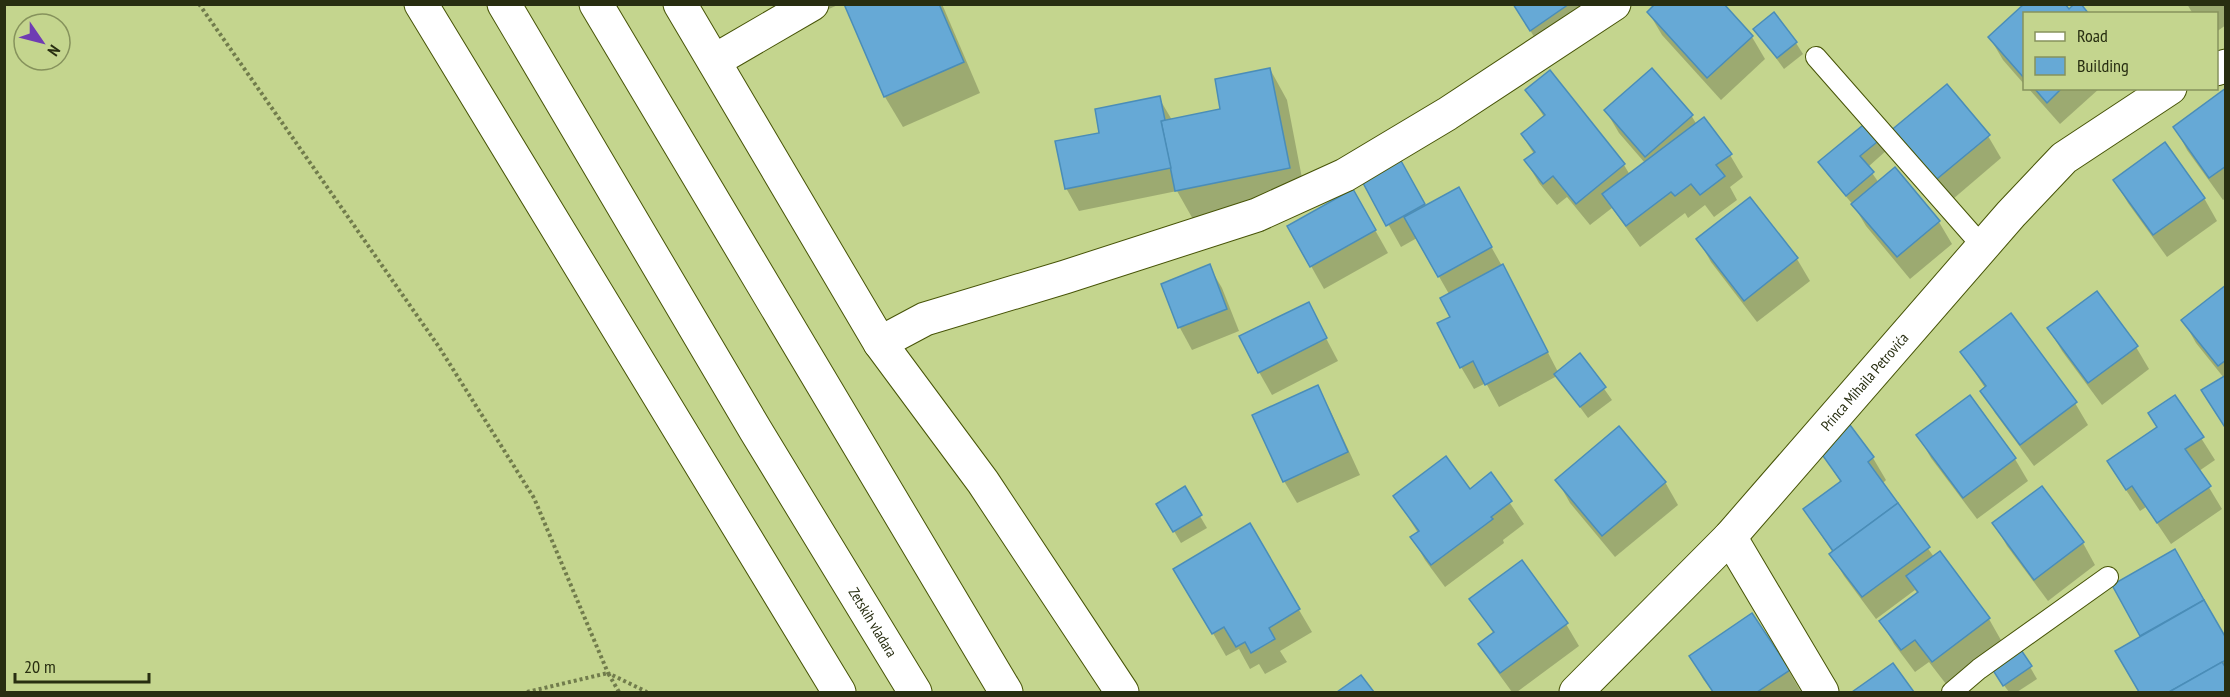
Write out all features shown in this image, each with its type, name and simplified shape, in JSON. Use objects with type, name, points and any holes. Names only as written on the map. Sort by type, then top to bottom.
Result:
[{"type":"street","points":[[421,4],[839,693]]},
{"type":"street","name":"Zetskih vladara","points":[[504,4],[756,430],[915,693]]},
{"type":"street","points":[[596,4],[1006,693]]},
{"type":"street","points":[[680,4],[880,343],[983,482],[1122,693]]},
{"type":"street","points":[[714,61],[812,4]]},
{"type":"street","points":[[880,343],[925,319],[1257,215],[1345,175],[1447,114],[1614,4]]},
{"type":"street","name":"Princa Mihaila Petrovića","points":[[1576,693],[1730,537],[1983,247],[2064,158],[2167,90]]},
{"type":"street","points":[[1730,537],[1822,693]]},
{"type":"lane","points":[[1816,57],[1983,247]]},
{"type":"lane","points":[[1952,693],[1979,669],[2108,577]]},
{"type":"path","points":[[199,4],[439,347],[534,498],[608,673],[619,693]]},
{"type":"path","points":[[527,693],[608,673],[647,693]]},
{"type":"building","points":[[844,4],[939,4],[964,62],[884,97]]},
{"type":"building","points":[[1513,4],[1569,4],[1530,31]]},
{"type":"building","points":[[1655,4],[1724,4],[1753,36],[1707,78],[1647,12]]},
{"type":"building","points":[[2024,4],[2065,4],[2069,9],[2074,4],[2081,4],[2087,12],[2023,12],[2023,77],[1988,37]]},
{"type":"building","points":[[1774,12],[1797,42],[1777,58],[1753,29]]},
{"type":"building","points":[[1270,68],[1290,168],[1175,191],[1161,121],[1220,109],[1215,79]]},
{"type":"building","points":[[1652,68],[1693,115],[1645,157],[1604,110]]},
{"type":"building","points":[[1550,70],[1625,164],[1576,204],[1553,176],[1543,184],[1524,160],[1535,152],[1521,134],[1545,115],[1525,90]]},
{"type":"building","points":[[1947,84],[1990,135],[1932,183],[1889,132]]},
{"type":"building","points":[[2226,88],[2226,166],[2209,178],[2173,127]]},
{"type":"building","points":[[2036,90],[2060,90],[2047,103]]},
{"type":"building","points":[[1160,96],[1165,120],[1161,121],[1171,168],[1065,189],[1055,141],[1099,133],[1095,109]]},
{"type":"building","points":[[1704,117],[1732,154],[1716,165],[1725,176],[1700,195],[1691,184],[1675,196],[1671,192],[1626,226],[1602,194]]},
{"type":"building","points":[[1868,121],[1882,138],[1860,156],[1874,172],[1846,196],[1818,162]]},
{"type":"building","points":[[2165,142],[2205,198],[2153,235],[2113,180]]},
{"type":"building","points":[[1400,159],[1425,204],[1386,226],[1362,181]]},
{"type":"building","points":[[1895,167],[1940,221],[1897,257],[1851,204]]},
{"type":"building","points":[[1459,187],[1492,247],[1438,277],[1404,217]]},
{"type":"building","points":[[1353,189],[1376,230],[1310,267],[1287,226]]},
{"type":"building","points":[[1750,197],[1798,258],[1744,301],[1696,239]]},
{"type":"building","points":[[1210,264],[1227,309],[1178,328],[1161,284]]},
{"type":"building","points":[[1503,264],[1548,352],[1485,385],[1473,361],[1460,368],[1437,323],[1450,317],[1440,298]]},
{"type":"building","points":[[2226,285],[2226,360],[2218,366],[2181,320]]},
{"type":"building","points":[[2097,291],[2138,346],[2088,383],[2047,328]]},
{"type":"building","points":[[1309,302],[1327,338],[1258,373],[1239,336]]},
{"type":"building","points":[[2011,313],[2077,402],[2020,445],[1980,391],[1986,386],[1960,352]]},
{"type":"building","points":[[1580,353],[1606,387],[1580,407],[1554,374]]},
{"type":"building","points":[[2226,375],[2226,429],[2201,390]]},
{"type":"building","points":[[1318,385],[1348,452],[1283,482],[1252,415]]},
{"type":"building","points":[[1970,395],[2016,458],[1963,498],[1916,435]]},
{"type":"building","points":[[2175,395],[2204,437],[2185,449],[2211,486],[2157,523],[2132,486],[2126,490],[2107,461],[2157,427],[2148,413]]},
{"type":"building","points":[[1850,425],[1874,457],[1868,462],[1898,503],[1833,551],[1803,509],[1841,481],[1818,449]]},
{"type":"building","points":[[1619,426],[1666,482],[1602,536],[1555,480]]},
{"type":"building","points":[[1446,456],[1470,489],[1491,472],[1512,501],[1491,517],[1493,519],[1431,565],[1410,537],[1419,531],[1393,496]]},
{"type":"building","points":[[1185,486],[1202,515],[1173,532],[1156,504]]},
{"type":"building","points":[[2042,486],[2084,542],[2034,580],[1992,523]]},
{"type":"building","points":[[1898,503],[1930,547],[1862,597],[1829,554]]},
{"type":"building","points":[[1250,523],[1300,609],[1269,628],[1275,639],[1251,653],[1245,642],[1236,647],[1224,627],[1212,634],[1173,569]]},
{"type":"building","points":[[2175,549],[2204,600],[2140,636],[2112,585]]},
{"type":"building","points":[[1940,551],[1990,618],[1932,662],[1915,640],[1901,650],[1879,621],[1918,592],[1906,576]]},
{"type":"building","points":[[1522,560],[1568,623],[1500,673],[1478,644],[1494,632],[1469,599]]},
{"type":"building","points":[[2204,600],[2226,638],[2226,660],[2169,692],[2139,692],[2115,651]]},
{"type":"building","points":[[1752,613],[1790,670],[1757,692],[1713,692],[1689,656]]},
{"type":"building","points":[[2017,644],[2032,666],[2003,686],[1989,664]]},
{"type":"building","points":[[2222,662],[2226,668],[2226,692],[2169,692]]},
{"type":"building","points":[[1893,663],[1914,692],[1852,692]]},
{"type":"building","points":[[1361,675],[1374,692],[1337,692]]}]
